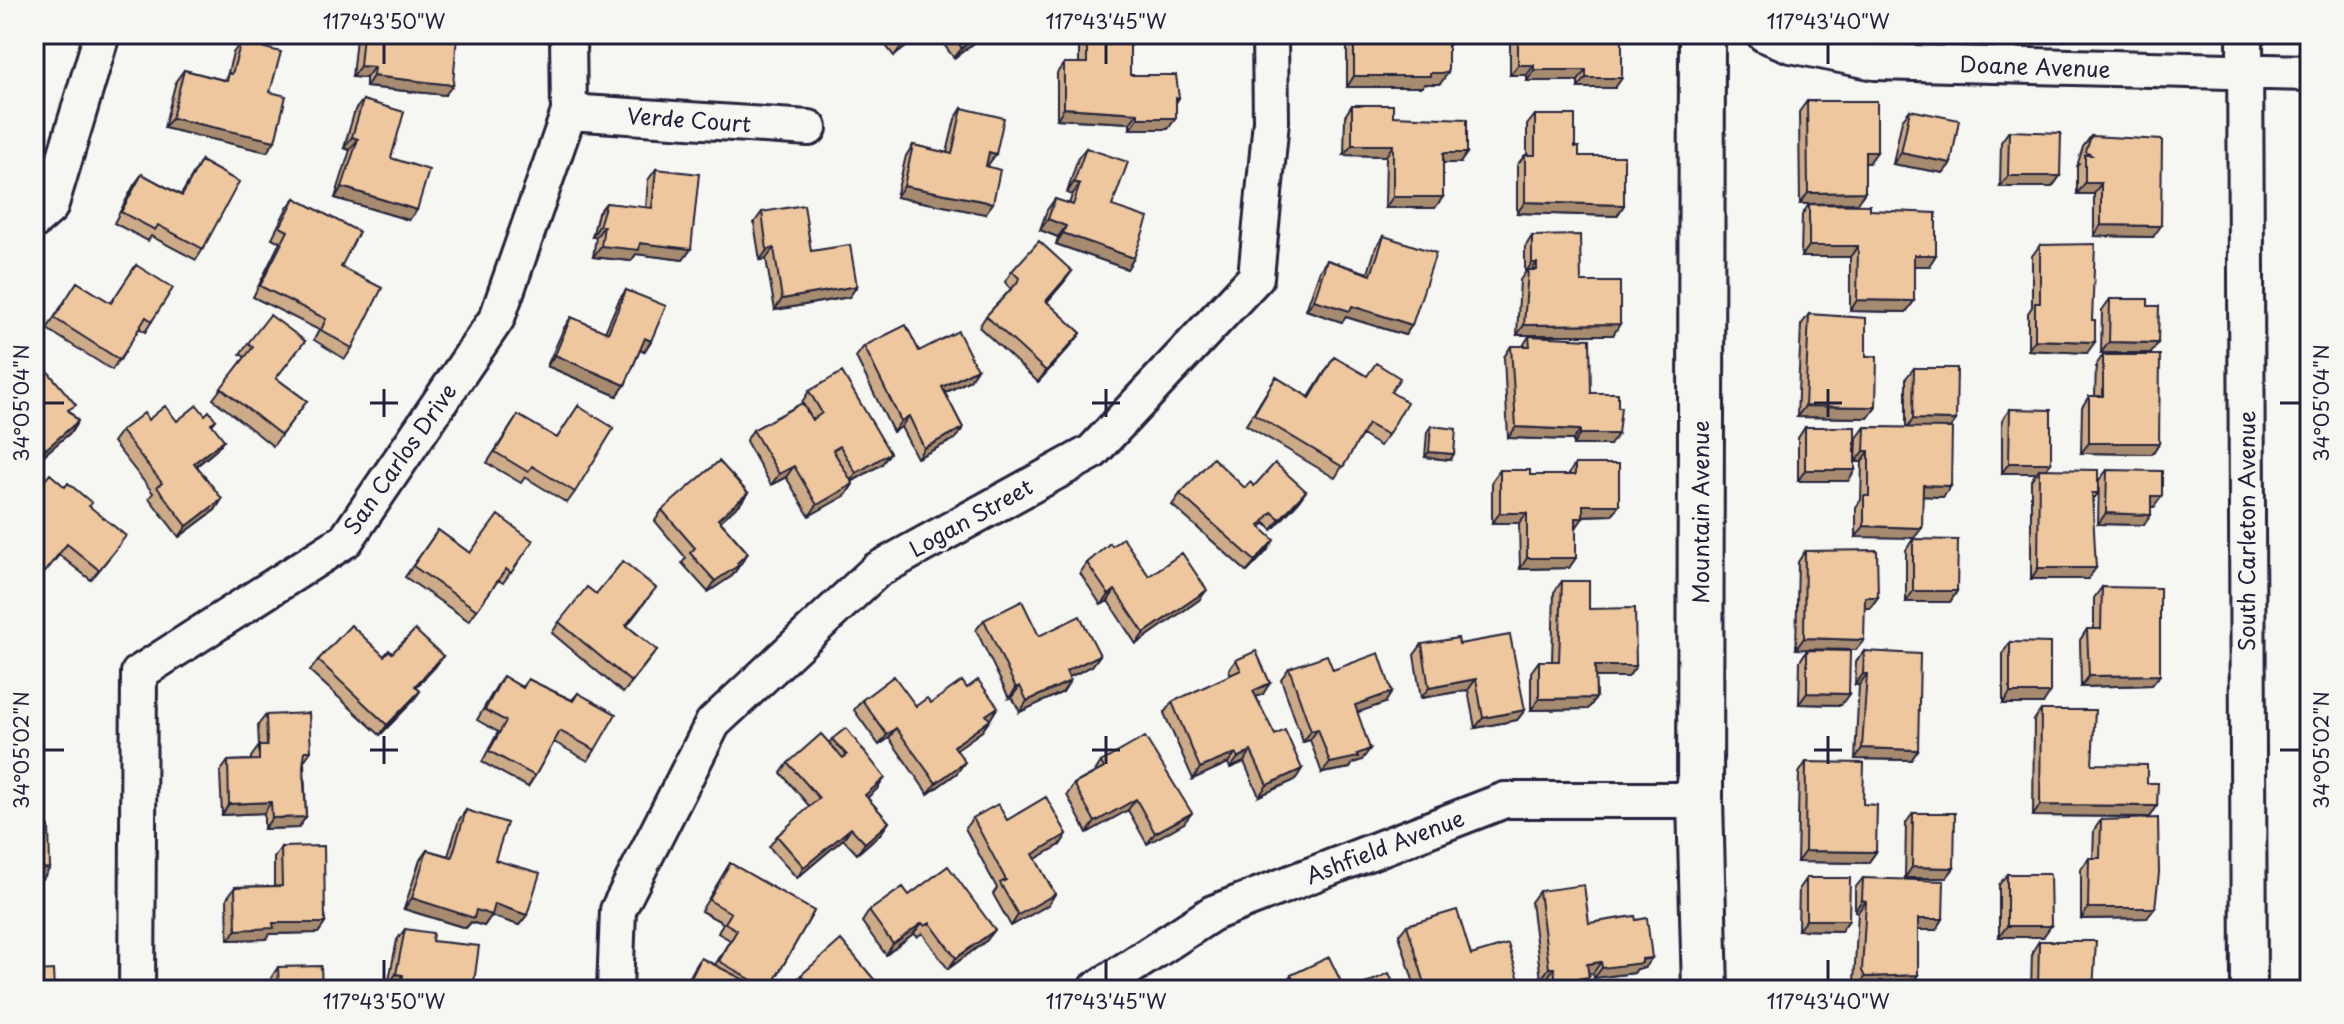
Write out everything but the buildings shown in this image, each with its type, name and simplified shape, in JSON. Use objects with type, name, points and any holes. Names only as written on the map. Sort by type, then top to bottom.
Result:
[{"type":"street","points":[[34,221],[50,207],[102,34]]},
{"type":"street","name":"San Carlos Drive","points":[[137,990],[139,673],[346,540],[497,318],[569,112],[568,34]]},
{"type":"street","name":"Logan Street","points":[[615,990],[618,910],[713,723],[877,570],[1092,452],[1256,277],[1271,121],[1270,34]]},
{"type":"street","name":"Mountain Avenue","points":[[1702,34],[1700,800],[1705,990]]},
{"type":"street","name":"Doane Avenue","points":[[1764,34],[1791,45],[1875,62],[2310,73]]},
{"type":"street","name":"South Carleton Avenue","points":[[2245,34],[2249,990]]},
{"type":"street","name":"Verde Court","points":[[569,112],[809,128]]},
{"type":"street","name":"Ashfield Avenue","points":[[1095,990],[1213,913],[1505,800],[1700,800]]}]
